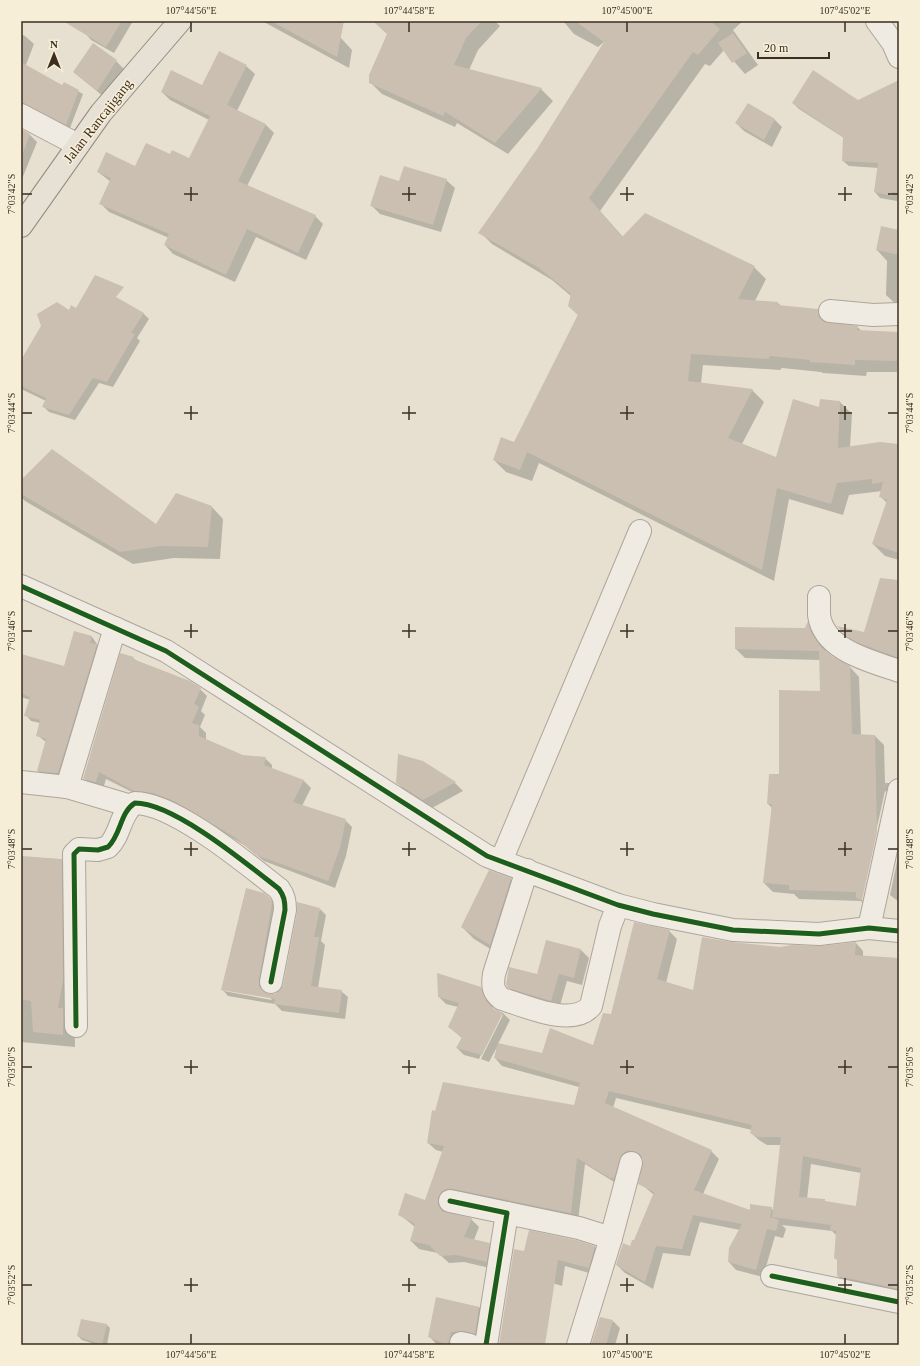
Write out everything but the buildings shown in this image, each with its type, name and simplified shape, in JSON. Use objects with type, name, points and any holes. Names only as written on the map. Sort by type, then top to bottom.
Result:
[{"type":"main road","name":"Jalan Rancajigang","points":[[21,226],[101,113],[180,21]]},
{"type":"street","points":[[877,21],[897,47]]},
{"type":"street","points":[[21,115],[78,145]]},
{"type":"street","points":[[830,312],[873,315],[899,314]]},
{"type":"street","points":[[501,861],[640,531]]},
{"type":"street","points":[[21,586],[166,651],[480,852],[501,861],[618,905],[653,914],[733,930],[819,934],[869,928],[899,931]]},
{"type":"street","points":[[819,597],[819,616],[824,629],[835,643],[868,660],[899,670]]},
{"type":"street","points":[[67,787],[115,628]]},
{"type":"street","points":[[21,782],[67,787],[131,806]]},
{"type":"street","points":[[869,928],[899,790]]},
{"type":"street","points":[[76,1026],[74,854],[78,849],[98,850],[108,847],[119,832],[131,806],[135,803],[148,804],[170,813],[216,841],[279,888],[285,902],[285,910],[271,982]]},
{"type":"street","points":[[527,870],[494,974],[492,985],[495,993],[502,999],[560,1016],[576,1016],[585,1013],[591,1006],[610,926],[618,905]]},
{"type":"street","points":[[578,1345],[611,1238],[631,1163]]},
{"type":"street","points":[[450,1201],[579,1228],[611,1238]]},
{"type":"street","points":[[486,1345],[507,1213]]},
{"type":"street","points":[[772,1276],[899,1302]]},
{"type":"cycle path","points":[[21,586],[166,651],[487,856],[618,905],[653,914],[733,930],[819,934],[869,928],[899,931]]},
{"type":"cycle path","points":[[76,1026],[74,854],[79,849],[98,850],[108,847],[116,836],[126,812],[135,803],[151,806],[169,813],[189,824],[230,851],[279,889],[284,899],[285,910],[271,982]]},
{"type":"cycle path","points":[[450,1201],[507,1213],[486,1345]]},
{"type":"cycle path","points":[[772,1276],[899,1302]]}]
